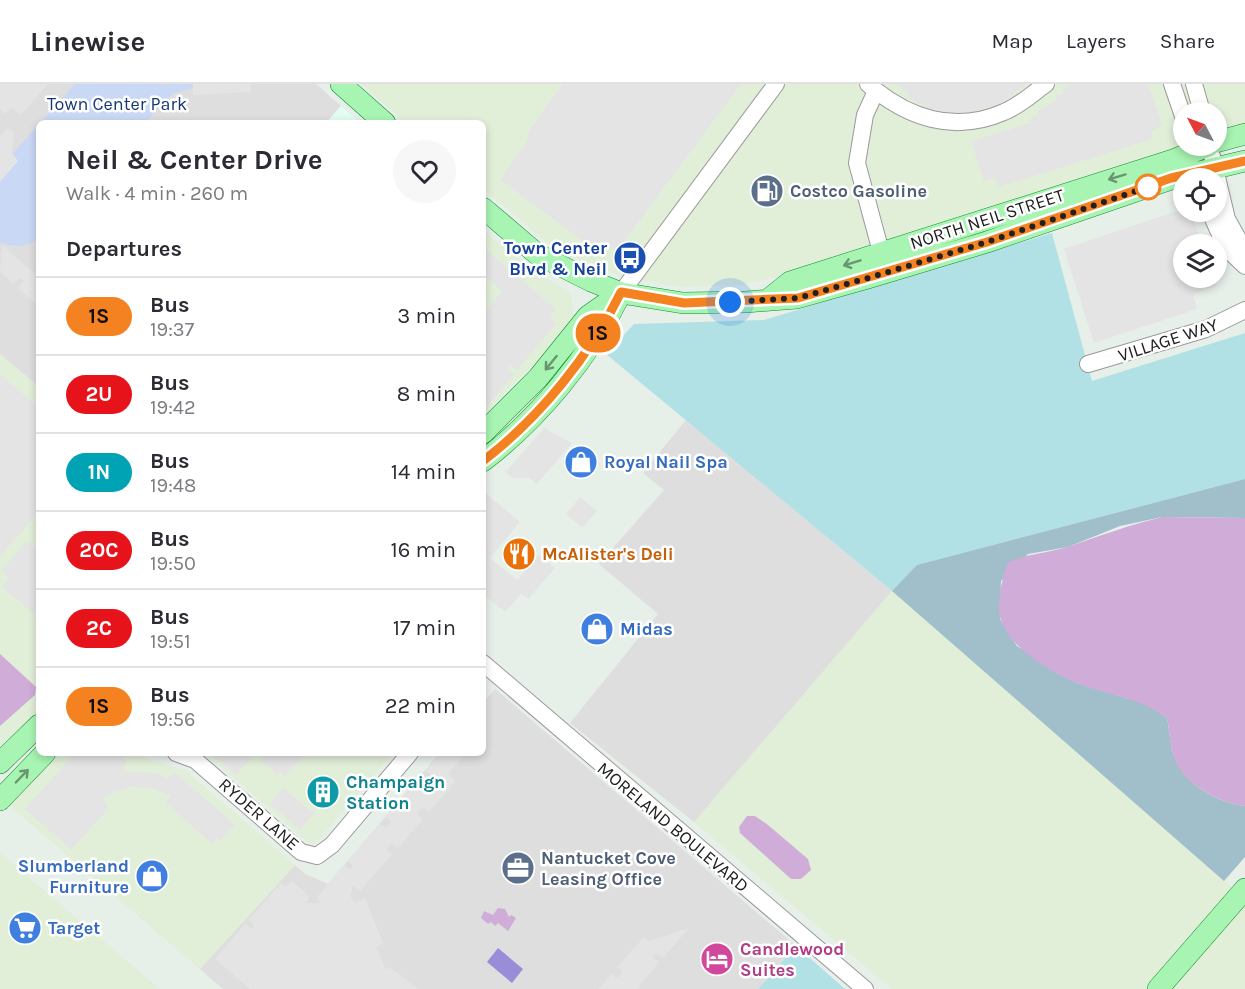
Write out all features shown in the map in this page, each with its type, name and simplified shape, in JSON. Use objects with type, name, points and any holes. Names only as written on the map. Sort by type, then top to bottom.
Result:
[{"type":"main road","points":[[341,84],[382,120]]},
{"type":"main road","points":[[1227,139],[1245,134]]},
{"type":"main road","name":"NORTH NEIL STREET","points":[[486,211],[537,254],[591,281],[621,292],[684,303],[746,302],[770,298],[798,298],[884,263],[987,242],[1202,158],[1245,161]]},
{"type":"main road","points":[[486,429],[538,378],[588,316],[621,292]]},
{"type":"main road","points":[[486,458],[523,426],[555,390],[607,321],[621,292]]},
{"type":"main road","points":[[0,763],[36,728]]},
{"type":"main road","points":[[0,800],[42,756]]},
{"type":"main road","points":[[1158,989],[1245,889]]},
{"type":"street","points":[[621,292],[776,84]]},
{"type":"street","points":[[884,263],[857,163],[872,88],[889,102],[917,115],[933,120],[959,123],[1002,113],[1046,84]]},
{"type":"street","points":[[1172,84],[1178,102]]},
{"type":"street","points":[[1194,84],[1199,102]]},
{"type":"street","points":[[1202,158],[1227,219],[1245,251]]},
{"type":"street","points":[[1214,222],[1226,248],[1245,266]]},
{"type":"street","name":"VILLAGE WAY","points":[[1088,364],[1206,329],[1245,310]]},
{"type":"street","name":"MORELAND BOULEVARD","points":[[486,668],[865,989]]},
{"type":"street","name":"RYDER LANE","points":[[184,756],[195,760],[301,852],[317,856],[332,845],[407,756]]},
{"type":"shaded area","points":[[0,84],[316,84],[341,106],[329,120],[36,120],[36,384],[0,354]]},
{"type":"shaded area","points":[[0,84],[48,84],[21,115],[12,108],[5,114],[0,109]]},
{"type":"shaded area","points":[[193,84],[250,84],[251,92],[193,95]]},
{"type":"shaded area","points":[[361,84],[1245,84],[1245,123],[1227,130],[1227,102],[1173,102],[1173,150],[778,277],[739,285],[683,287],[625,278],[581,260],[547,242],[486,191],[486,120],[403,120]]},
{"type":"shaded area","points":[[563,84],[741,84],[616,252],[607,247],[601,254],[500,180],[526,143],[530,129]]},
{"type":"shaded area","points":[[897,84],[1026,84],[1002,103],[965,114],[933,110],[907,97],[909,95]]},
{"type":"shaded area","points":[[1070,84],[1148,84],[1162,125],[1151,131],[1153,139],[998,187],[995,178],[984,181],[971,141],[1031,123],[1030,118],[1038,115],[1038,111],[1056,100],[1055,95],[1063,94],[1063,89]]},
{"type":"shaded area","points":[[341,106],[357,120],[329,120]]},
{"type":"shaded area","points":[[8,127],[14,133],[12,153],[18,161],[0,182],[0,136]]},
{"type":"shaded area","points":[[1173,212],[1173,222],[1194,222],[1199,234],[1173,234],[1173,288],[1210,288],[1193,294],[1197,309],[1094,343],[1064,249]]},
{"type":"shaded area","points":[[486,232],[529,267],[565,289],[572,297],[574,317],[570,328],[486,411]]},
{"type":"shaded area","points":[[1052,233],[1092,381],[1245,333],[1245,479],[918,565],[892,591],[606,354],[634,324],[764,320]]},
{"type":"shaded area","points":[[2,245],[36,274],[36,304],[18,288],[24,281],[19,278],[14,284],[0,272]]},
{"type":"shaded area","points":[[486,250],[556,309],[550,317],[556,324],[517,370],[508,365],[508,369],[514,374],[487,406],[486,310],[502,291],[486,278]]},
{"type":"shaded area","points":[[0,354],[36,384],[36,714],[0,747]]},
{"type":"shaded area","points":[[0,375],[36,405],[36,515],[0,556]]},
{"type":"shaded area","points":[[686,420],[892,591],[694,822],[570,723],[658,614],[599,564],[664,490],[643,473]]},
{"type":"shaded area","points":[[544,428],[572,443],[537,484],[529,478],[513,478],[506,472]]},
{"type":"shaded area","points":[[1245,479],[1245,518],[1162,517],[1120,526],[1068,547],[1028,554],[1001,581],[1000,619],[1017,646],[1077,683],[1149,705],[1167,718],[1175,760],[1190,781],[1216,798],[1245,806],[1245,857],[1224,881],[892,591],[917,565]]},
{"type":"shaded area","points":[[486,494],[520,522],[490,558],[517,580],[539,555],[555,568],[528,599],[521,594],[505,612],[486,596]]},
{"type":"shaded area","points":[[580,497],[597,511],[582,528],[566,514]]},
{"type":"shaded area","points":[[1162,517],[1245,518],[1245,806],[1206,793],[1183,773],[1173,754],[1167,718],[1135,701],[1077,683],[1055,673],[1033,659],[1014,641],[1006,631],[999,614],[999,599],[1008,562],[1067,547]]},
{"type":"shaded area","points":[[26,542],[34,547],[36,545],[36,612],[34,614],[2,587],[9,579],[2,570]]},
{"type":"shaded area","points":[[892,591],[1245,899],[1245,989],[892,989],[694,822]]},
{"type":"shaded area","points":[[0,654],[36,687],[35,695],[0,726]]},
{"type":"shaded area","points":[[495,689],[796,946],[758,989],[223,989],[200,969],[295,865],[305,874],[328,884],[437,756],[486,756],[486,700]]},
{"type":"shaded area","points":[[59,756],[143,756],[152,761],[185,770],[295,865],[200,969],[9,805]]},
{"type":"shaded area","points":[[72,756],[121,756],[127,761],[122,769],[126,772],[157,773],[167,779],[175,772],[235,825],[221,840],[216,838],[212,844],[166,803],[171,796],[153,788],[131,787],[114,792],[103,799],[109,808],[71,850],[25,809]]},
{"type":"shaded area","points":[[209,756],[390,756],[315,844],[306,841]]},
{"type":"shaded area","points":[[214,756],[252,756],[236,775]]},
{"type":"shaded area","points":[[264,756],[303,756],[285,777],[281,772],[277,774],[260,760]]},
{"type":"shaded area","points":[[438,756],[463,756],[448,774],[455,781],[429,812],[423,807],[417,814],[423,819],[398,848],[392,843],[386,849],[392,854],[360,891],[353,886],[350,896],[355,903],[365,898],[383,943],[376,947],[386,970],[390,967],[418,989],[250,989],[215,959],[245,924],[252,929],[254,925],[248,920],[281,883],[286,887],[292,881],[309,896],[307,903],[321,903],[317,897],[344,865],[350,870],[353,866],[348,861],[380,824],[386,828],[391,822],[386,817],[422,775],[427,779],[431,775],[426,771]]},
{"type":"shaded area","points":[[283,787],[310,811],[316,811],[300,830],[270,804]]},
{"type":"shaded area","points":[[747,816],[755,816],[768,825],[808,859],[811,870],[801,879],[791,879],[740,833],[739,827]]},
{"type":"shaded area","points":[[0,853],[160,989],[0,989]]},
{"type":"shaded area","points":[[498,908],[505,909],[509,917],[511,915],[516,918],[508,931],[498,923],[495,926],[491,922],[488,924],[481,918],[484,911],[493,915]]},
{"type":"shaded area","points":[[689,928],[663,958],[657,953],[653,957],[659,962],[637,989],[598,989],[612,974],[617,978],[623,971],[617,967],[644,937],[649,941]]},
{"type":"shaded area","points":[[796,946],[845,989],[758,989]]},
{"type":"shaded area","points":[[498,948],[523,969],[512,983],[487,962]]},
{"type":"green space","name":"Town Center Park","points":[[75,84],[193,84],[193,88],[175,93],[165,100],[148,120],[43,120]]},
{"type":"green space","name":"Town Center Park","points":[[36,127],[36,240],[29,244],[15,246],[0,242],[0,168]]},
{"type":"bus line","name":"1S","points":[[486,459],[523,426],[555,390],[607,321],[621,292],[684,303],[798,298],[987,242],[1171,178],[1245,161]]},
{"type":"place","name":"Costco Gasoline","points":[[767,191]]},
{"type":"place","name":"Town Center Blvd & Neil","points":[[630,258]]},
{"type":"place","name":"Royal Nail Spa","points":[[581,462]]},
{"type":"place","name":"McAlister's Deli","points":[[519,554]]},
{"type":"place","name":"Midas","points":[[597,629]]},
{"type":"place","name":"Champaign Station","points":[[323,792]]},
{"type":"place","name":"Nantucket Cove Leasing Office","points":[[518,868]]},
{"type":"place","name":"Slumberland Furniture","points":[[152,876]]},
{"type":"place","name":"Target","points":[[25,928]]},
{"type":"place","name":"Candlewood Suites","points":[[717,959]]},
{"type":"route","points":[[730,302],[798,298],[987,242],[1148,187]]}]
